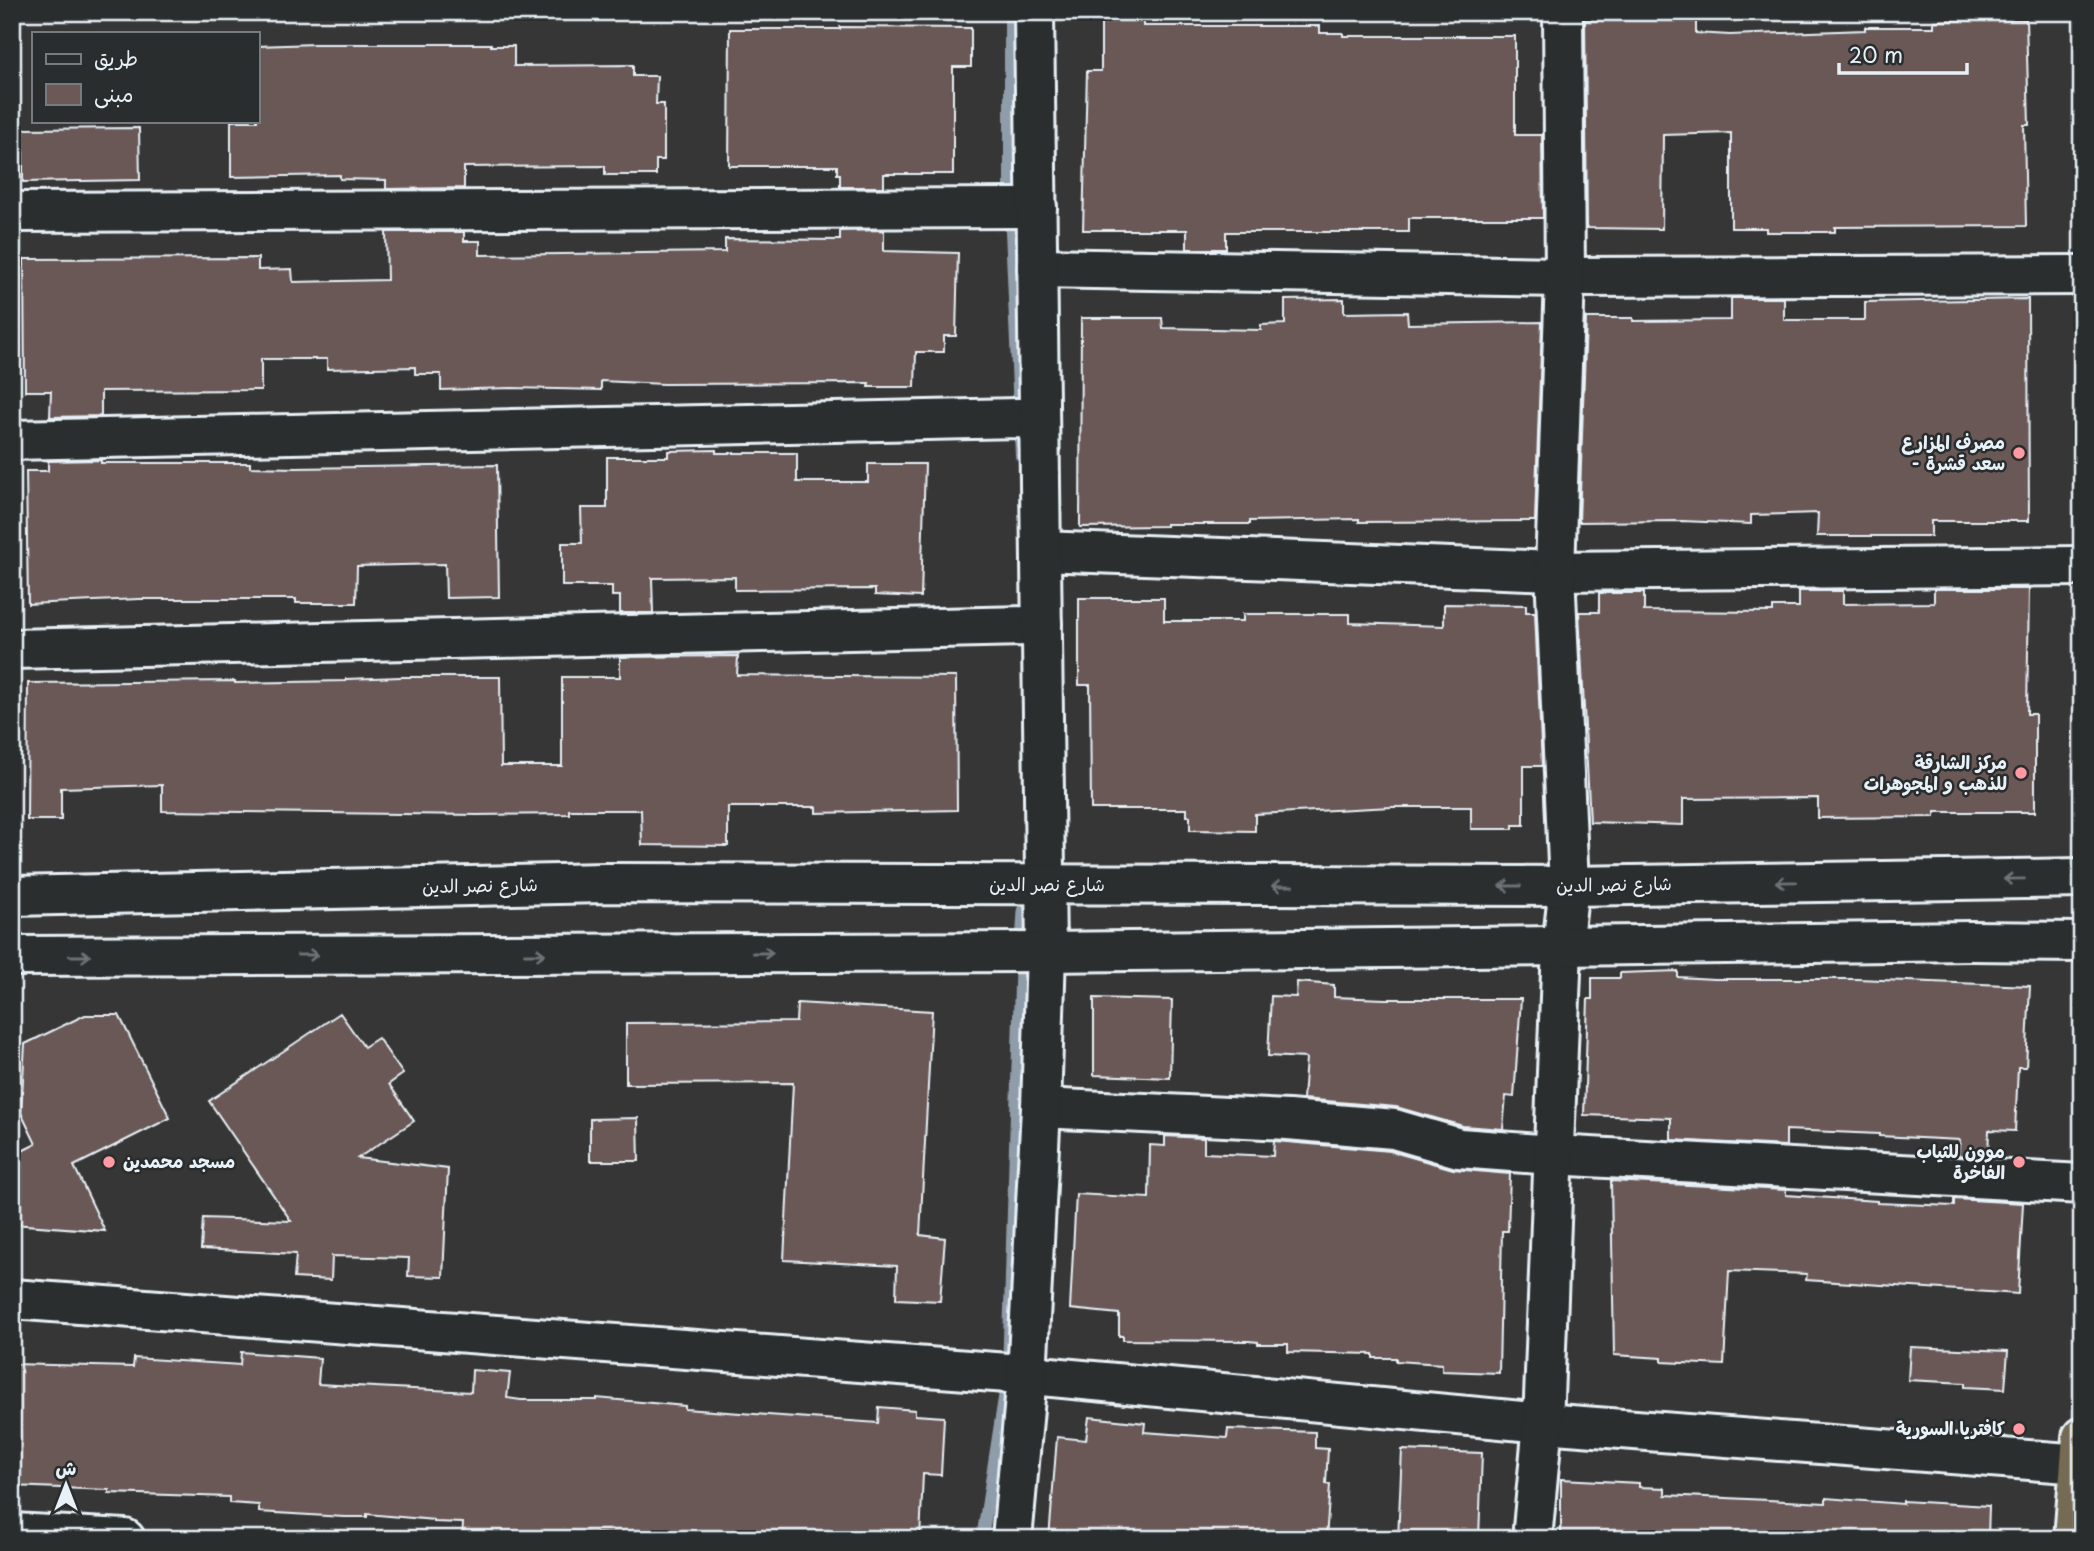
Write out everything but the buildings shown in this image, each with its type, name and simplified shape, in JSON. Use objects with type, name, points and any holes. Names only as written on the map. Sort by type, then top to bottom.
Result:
[{"type":"highway","points":[[2074,1539],[2081,1455]]},
{"type":"street","points":[[1012,1539],[1027,1376],[1046,952],[1034,12]]},
{"type":"street","points":[[1532,1539],[1543,1423],[1562,947],[1569,886],[1555,571],[1565,277],[1563,12]]},
{"type":"street","points":[[12,212],[1037,208]]},
{"type":"street","points":[[1037,268],[1565,277],[2082,275]]},
{"type":"street","points":[[12,440],[1039,419]]},
{"type":"street","points":[[1041,551],[1555,571],[2082,566]]},
{"type":"street","points":[[12,649],[1014,627],[1042,624]]},
{"type":"street","name":"شارع نصر الدين","points":[[12,896],[604,883],[1569,886],[2082,878]]},
{"type":"street","points":[[12,956],[1046,952],[2082,942]]},
{"type":"street","points":[[1041,1108],[1288,1120],[1394,1129],[1459,1147],[1553,1155],[2082,1184]]},
{"type":"street","points":[[12,1299],[1008,1373],[1543,1423],[2081,1455]]},
{"type":"street","points":[[12,1533],[125,1539]]},
{"type":"waterway","points":[[1010,12],[1010,208],[1021,456]]},
{"type":"waterway","points":[[982,1539],[1008,1373],[1025,887]]},
{"type":"place","name":"مصرف المزارع - سعد قشرة","points":[[2019,453]]},
{"type":"place","name":"مركز الشارقة للذهب و المجوهرات","points":[[2021,773]]},
{"type":"place","name":"مسجد محمدين","points":[[109,1162]]},
{"type":"place","name":"موون للثياب الفاخرة","points":[[2019,1162]]},
{"type":"place","name":"كافتريا السورية","points":[[2019,1429]]}]
